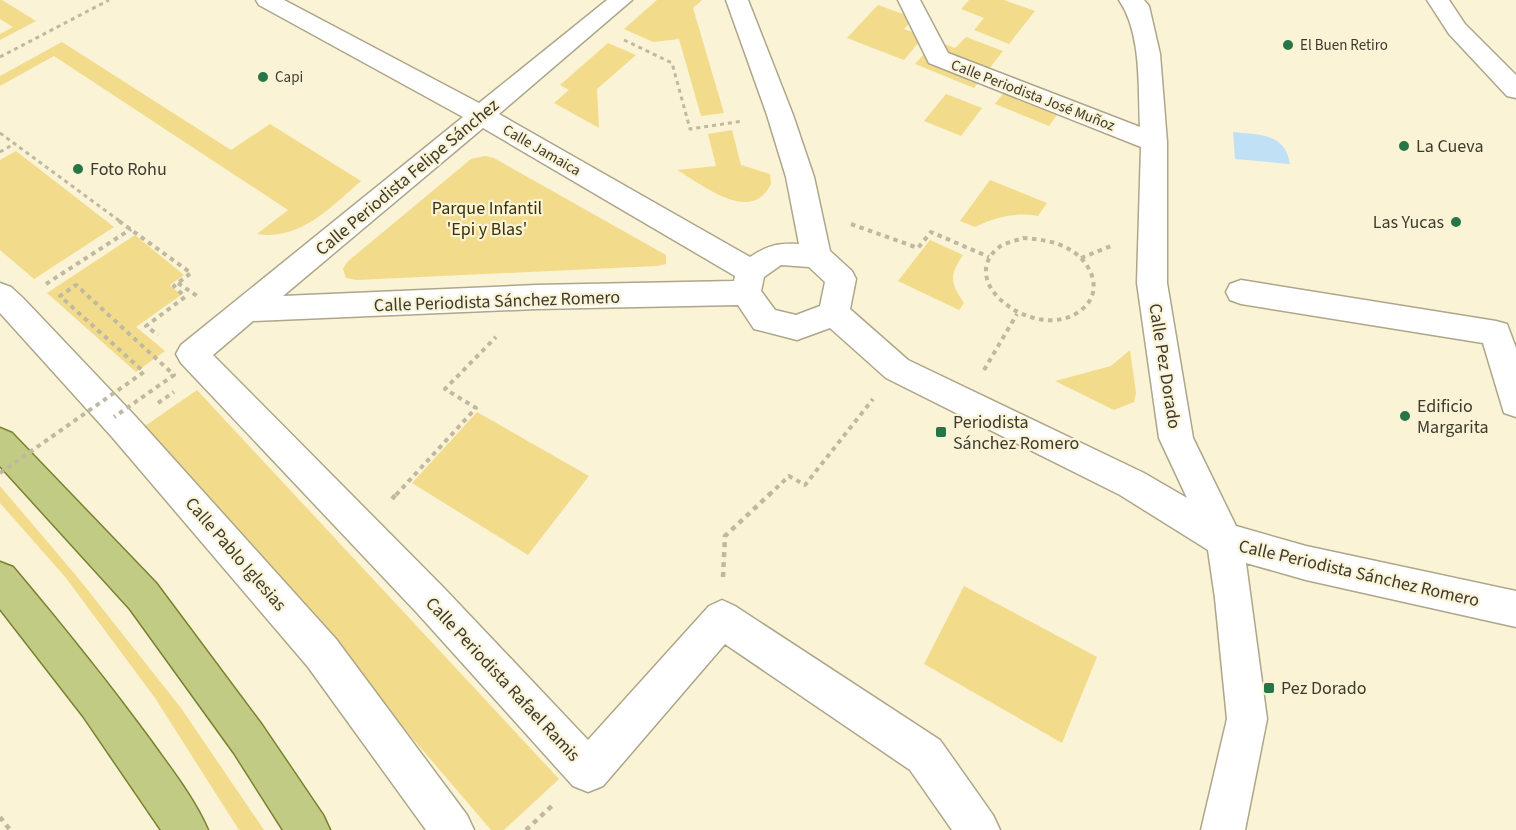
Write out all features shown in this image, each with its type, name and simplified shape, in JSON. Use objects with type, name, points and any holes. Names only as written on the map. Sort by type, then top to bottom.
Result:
[{"type":"main road","points":[[0,443],[143,596],[248,739],[308,830]]},
{"type":"main road","points":[[0,580],[65,658],[186,830]]},
{"type":"street","name":"Calle Jamaica","points":[[267,0],[481,115],[748,282]]},
{"type":"street","name":"Calle Periodista Felipe Sánchez","points":[[200,362],[248,309],[621,0]]},
{"type":"street","points":[[737,0],[780,115],[800,177],[816,256],[841,279],[834,313],[797,328],[765,320],[748,282],[777,254],[816,256]]},
{"type":"street","name":"Calle Periodista José Muñoz","points":[[909,0],[939,58],[1155,142]]},
{"type":"street","name":"Calle Pez Dorado","points":[[1130,0],[1137,6],[1148,54],[1155,142],[1152,283],[1176,438],[1224,540],[1234,598],[1247,719],[1223,830]]},
{"type":"street","points":[[1438,0],[1457,29],[1516,90]]},
{"type":"street","name":"Calle Periodista Sánchez Romero","points":[[248,309],[536,297],[748,282]]},
{"type":"street","points":[[1241,292],[1496,333],[1516,403]]},
{"type":"street","name":"Calle Pablo Iglesias","points":[[6,300],[119,422],[322,653],[452,830]]},
{"type":"street","name":"Calle Periodista Sánchez Romero","points":[[834,313],[897,369],[1132,484],[1224,540],[1306,563],[1516,609]]},
{"type":"street","name":"Calle Periodista Rafael Ramis","points":[[200,362],[363,530],[588,771],[722,619]]},
{"type":"street","points":[[722,619],[925,755],[978,830]]},
{"type":"path","points":[[0,57],[109,0]]},
{"type":"path","points":[[591,25],[672,63],[690,129],[780,115]]},
{"type":"path","points":[[0,133],[191,273],[174,286]]},
{"type":"path","points":[[0,152],[14,144]]},
{"type":"path","points":[[806,208],[918,248],[931,232],[989,257]]},
{"type":"path","points":[[6,300],[131,229]]},
{"type":"path","points":[[1039,238],[1069,249],[1082,258],[1090,271],[1094,284],[1092,298],[1084,309],[1070,317],[1054,321],[1035,320],[1017,314],[998,299],[986,281],[985,269],[989,257],[997,248],[1009,241],[1039,238]]},
{"type":"path","points":[[0,473],[144,372],[60,296],[76,285],[174,375],[119,422]]},
{"type":"path","points":[[363,530],[476,408],[445,389],[536,297]]},
{"type":"path","points":[[964,403],[1017,314]]},
{"type":"path","points":[[119,422],[200,362]]},
{"type":"path","points":[[722,619],[724,536],[789,476],[804,485],[897,369]]},
{"type":"path","points":[[0,817],[10,830]]},
{"type":"green space","points":[[0,0],[36,21],[0,40],[0,34],[13,27],[0,19]]},
{"type":"green space","points":[[657,0],[702,0],[693,8],[724,113],[701,116],[679,39],[653,42],[624,29]]},
{"type":"green space","points":[[969,0],[1004,0],[1035,11],[1009,44],[974,30],[984,18],[961,9]]},
{"type":"green space","points":[[878,5],[914,18],[904,29],[924,36],[904,60],[847,38]]},
{"type":"green space","points":[[966,37],[1003,51],[974,88],[915,64],[936,41],[955,48]]},
{"type":"green space","points":[[62,42],[231,150],[270,124],[361,181],[326,211],[301,227],[273,235],[257,234],[288,210],[54,56],[0,86],[0,76]]},
{"type":"green space","points":[[608,43],[636,55],[597,89],[599,128],[554,103],[569,90],[560,85]]},
{"type":"green space","points":[[1015,78],[1069,98],[1049,126],[995,104]]},
{"type":"green space","points":[[946,94],[982,108],[961,136],[924,121]]},
{"type":"green space","points":[[732,130],[741,165],[770,174],[771,184],[762,196],[752,201],[739,202],[726,198],[677,170],[716,166],[708,134]]},
{"type":"green space","points":[[16,151],[114,227],[34,279],[0,250],[0,160]]},
{"type":"green space","name":"Parque Infantil 'Epi y Blas'","points":[[485,156],[494,158],[666,255],[666,264],[357,280],[346,278],[343,269],[347,262],[471,159]]},
{"type":"green space","points":[[990,180],[1047,203],[1038,216],[1006,216],[975,227],[960,221]]},
{"type":"green space","points":[[135,235],[184,275],[170,285],[181,295],[136,327],[165,351],[136,372],[47,293]]},
{"type":"green space","points":[[930,240],[963,255],[953,274],[956,290],[964,303],[959,310],[898,281]]},
{"type":"green space","points":[[1130,350],[1136,393],[1134,402],[1114,410],[1055,381],[1111,366]]},
{"type":"green space","points":[[197,390],[559,779],[504,830],[491,830],[145,426]]},
{"type":"green space","points":[[477,412],[589,476],[528,555],[412,483]]},
{"type":"green space","points":[[0,486],[79,579],[181,708],[264,830],[239,830],[155,698],[66,578],[0,503]]},
{"type":"green space","points":[[964,586],[1097,657],[1062,743],[924,664]]},
{"type":"water","points":[[1233,132],[1269,137],[1282,146],[1290,164],[1235,159]]},
{"type":"place","name":"El Buen Retiro","points":[[1288,45]]},
{"type":"place","name":"Capi","points":[[263,77]]},
{"type":"place","name":"La Cueva","points":[[1404,146]]},
{"type":"place","name":"Foto Rohu","points":[[78,169]]},
{"type":"place","name":"Las Yucas","points":[[1456,222]]},
{"type":"place","name":"Edificio Margarita","points":[[1405,416]]},
{"type":"place","name":"Periodista Sánchez Romero","points":[[941,432]]},
{"type":"place","name":"Pez Dorado","points":[[1269,688]]}]
